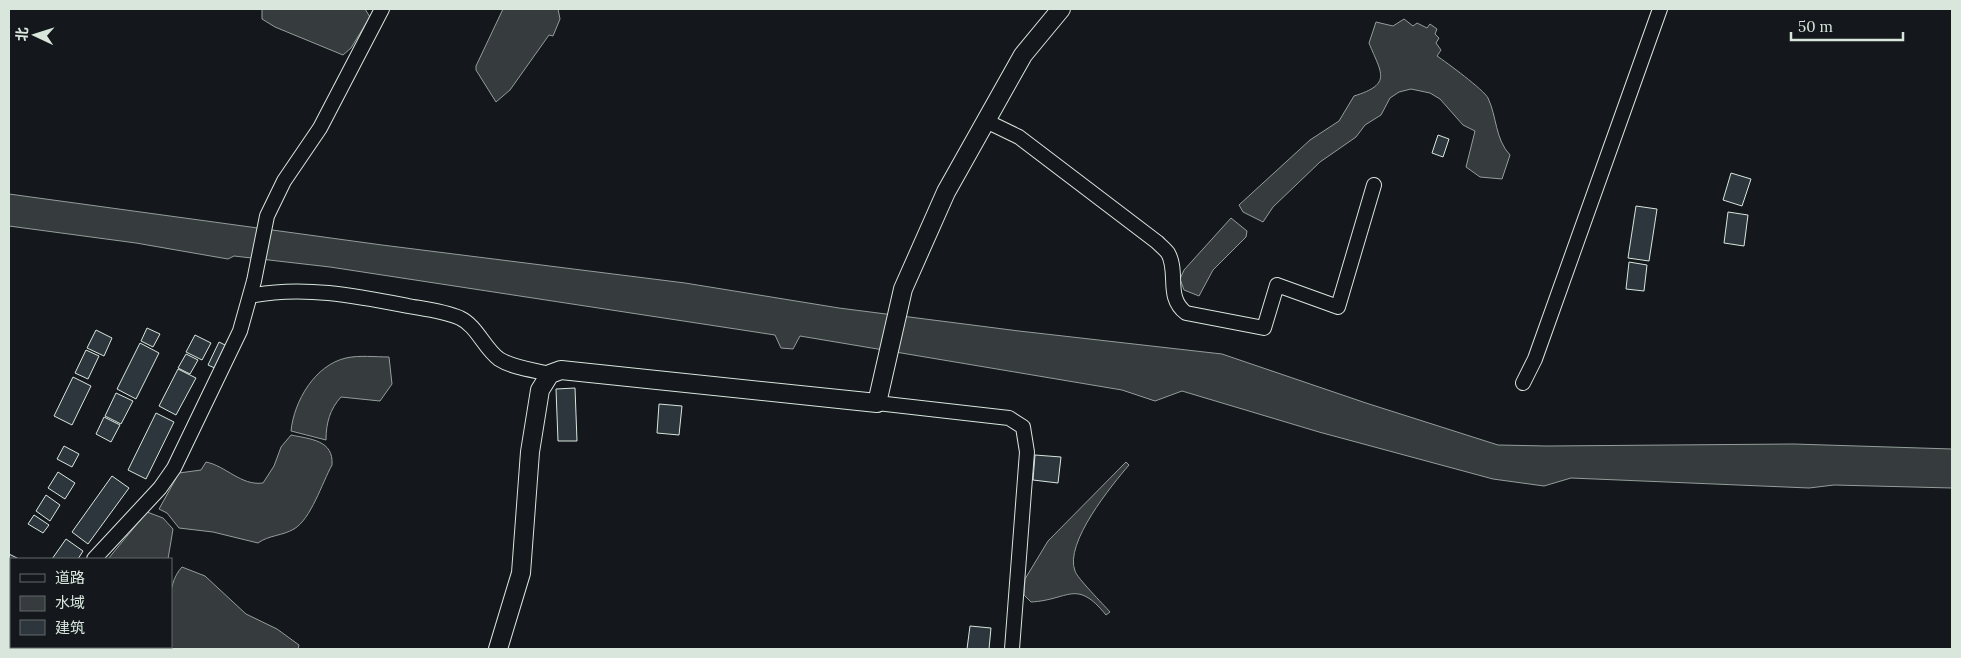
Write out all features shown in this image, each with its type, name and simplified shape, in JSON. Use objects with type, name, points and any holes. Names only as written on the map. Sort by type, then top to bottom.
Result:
[{"type":"street","points":[[95,558],[160,488],[174,468],[240,330],[254,281],[266,216],[284,181],[320,128],[382,9]]},
{"type":"street","points":[[877,402],[903,289],[946,192],[1023,55],[1061,9]]},
{"type":"street","points":[[1523,383],[1535,358],[1660,9]]},
{"type":"street","points":[[986,121],[1019,137],[1157,242],[1168,253],[1174,298],[1179,308],[1186,313],[1264,328],[1277,285],[1338,307],[1374,185]]},
{"type":"street","points":[[250,296],[272,291],[294,290],[347,296],[443,312],[460,318],[470,325],[498,358],[509,364],[550,374],[562,370],[877,402],[1009,418],[1023,427],[1027,452],[1012,649]]},
{"type":"street","points":[[498,649],[521,573],[530,452],[540,390],[550,374]]},
{"type":"water","points":[[262,9],[365,9],[370,17],[351,48],[343,55],[275,27],[262,19]]},
{"type":"water","points":[[503,9],[558,9],[560,19],[553,36],[549,35],[510,90],[496,102],[476,70],[476,66]]},
{"type":"water","points":[[1404,19],[1413,26],[1417,23],[1427,28],[1430,24],[1437,29],[1435,34],[1439,38],[1436,43],[1441,50],[1437,56],[1488,98],[1499,135],[1510,155],[1502,179],[1480,177],[1466,167],[1475,131],[1463,125],[1440,99],[1430,93],[1411,89],[1399,92],[1390,98],[1381,115],[1365,125],[1356,137],[1320,162],[1273,207],[1263,222],[1243,212],[1239,205],[1310,140],[1339,121],[1354,96],[1366,92],[1379,82],[1380,70],[1369,43],[1376,22],[1393,26]]},
{"type":"water","points":[[9,194],[382,245],[685,283],[839,308],[1222,354],[1498,445],[1794,444],[1952,449],[1952,488],[1834,485],[1809,488],[1571,478],[1544,486],[1493,479],[1319,432],[1182,391],[1155,401],[1122,390],[800,336],[793,349],[781,348],[775,335],[330,267],[234,256],[228,259],[136,243],[9,226]]},
{"type":"water","points":[[1231,218],[1247,231],[1246,237],[1213,270],[1199,296],[1184,290],[1180,279],[1184,270]]},
{"type":"water","points":[[351,357],[389,357],[392,384],[380,401],[341,397],[329,417],[326,440],[291,431],[296,408],[308,386],[325,368],[335,362]]},
{"type":"water","points":[[291,435],[319,442],[329,450],[332,457],[332,465],[311,509],[294,529],[258,543],[213,532],[179,528],[167,513],[159,509],[179,473],[201,470],[206,462],[220,467],[248,482],[263,483],[274,466],[281,447]]},
{"type":"water","points":[[1126,462],[1129,465],[1102,500],[1083,530],[1076,545],[1073,559],[1077,574],[1110,612],[1106,615],[1087,597],[1079,594],[1031,602],[1024,595],[1025,579],[1048,541]]},
{"type":"water","points":[[147,512],[163,518],[173,529],[168,558],[109,558]]},
{"type":"water","points":[[182,567],[205,576],[246,614],[277,629],[299,645],[298,649],[135,649],[172,648],[172,589],[176,575]]},
{"type":"building","points":[[1438,135],[1449,139],[1443,157],[1432,153]]},
{"type":"building","points":[[1731,173],[1751,179],[1742,206],[1723,200]]},
{"type":"building","points":[[1636,206],[1657,209],[1649,261],[1628,258]]},
{"type":"building","points":[[1728,212],[1748,215],[1744,246],[1724,243]]},
{"type":"building","points":[[1629,262],[1647,265],[1644,291],[1626,289]]},
{"type":"building","points":[[147,328],[160,334],[153,347],[141,341]]},
{"type":"building","points":[[96,330],[112,338],[104,356],[87,348]]},
{"type":"building","points":[[195,335],[211,343],[202,360],[186,352]]},
{"type":"building","points":[[219,342],[227,346],[217,369],[208,365]]},
{"type":"building","points":[[140,343],[159,353],[136,399],[117,389]]},
{"type":"building","points":[[86,350],[99,356],[88,379],[75,373]]},
{"type":"building","points":[[186,354],[198,360],[190,374],[178,368]]},
{"type":"building","points":[[178,369],[196,378],[176,415],[159,406]]},
{"type":"building","points":[[73,377],[91,386],[72,425],[54,416]]},
{"type":"building","points":[[575,388],[577,441],[558,441],[556,389]]},
{"type":"building","points":[[116,393],[133,401],[121,424],[105,416]]},
{"type":"building","points":[[659,404],[682,406],[679,435],[657,433]]},
{"type":"building","points":[[156,413],[174,422],[146,479],[128,470]]},
{"type":"building","points":[[104,417],[120,425],[111,442],[96,434]]},
{"type":"building","points":[[64,446],[79,454],[72,467],[57,459]]},
{"type":"building","points":[[1035,455],[1061,457],[1058,483],[1033,480]]},
{"type":"building","points":[[58,472],[75,483],[65,499],[48,488]]},
{"type":"building","points":[[112,476],[129,488],[88,544],[72,532]]},
{"type":"building","points":[[46,495],[60,505],[50,521],[36,511]]},
{"type":"building","points":[[34,515],[49,525],[43,533],[28,524]]},
{"type":"building","points":[[66,539],[83,551],[79,558],[53,558]]},
{"type":"building","points":[[9,554],[17,558],[10,558],[9,576]]},
{"type":"building","points":[[970,626],[991,628],[989,649],[967,649]]}]
